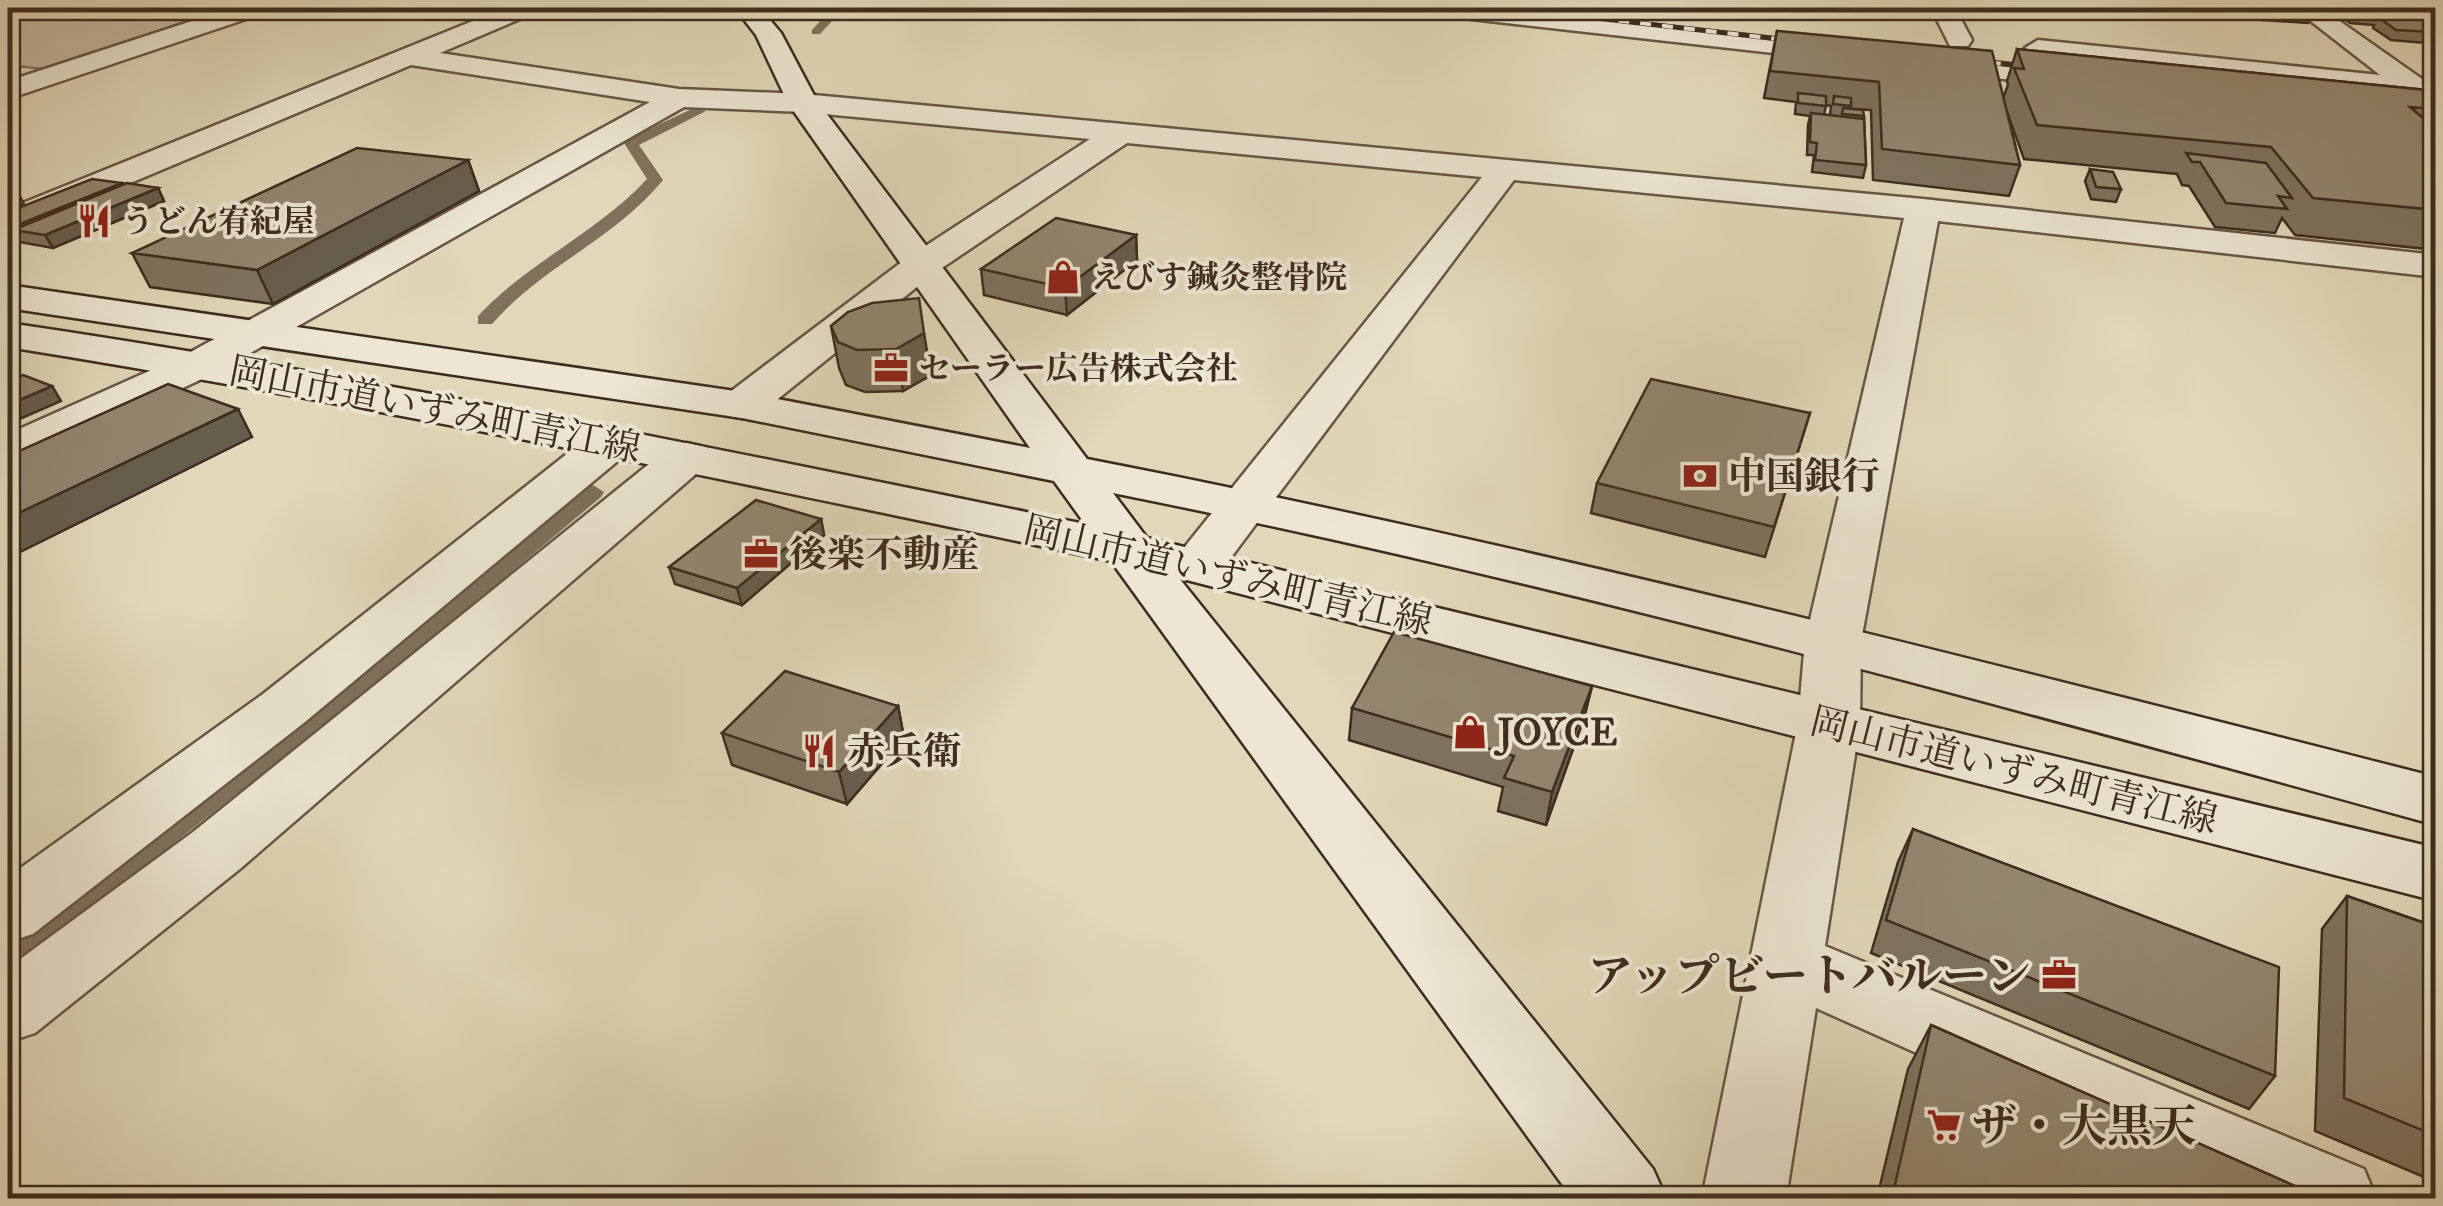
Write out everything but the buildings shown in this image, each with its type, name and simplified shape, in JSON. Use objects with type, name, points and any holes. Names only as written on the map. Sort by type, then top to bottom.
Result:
[{"type":"street","points":[[8,90],[255,8]]},
{"type":"street","points":[[8,221],[525,8]]},
{"type":"street","points":[[747,8],[768,33],[803,103],[920,266],[1129,549],[1623,1198]]},
{"type":"street","points":[[1436,8],[2104,82]]},
{"type":"street","points":[[1657,8],[2425,88]]},
{"type":"street","points":[[1943,8],[1959,40]]},
{"type":"street","points":[[2306,8],[2425,88]]},
{"type":"street","points":[[408,56],[679,98],[803,103],[1923,209],[2436,266]]},
{"type":"street","points":[[8,451],[200,364],[679,98]]},
{"type":"street","points":[[742,405],[920,266],[1119,134]]},
{"type":"street","points":[[1198,565],[1504,171]]},
{"type":"street","points":[[1744,1198],[1829,723],[1833,640],[1923,209]]},
{"type":"street","name":"岡山市道いずみ町青江線","points":[[8,296],[742,405],[1243,504],[1833,640],[2436,801]]},
{"type":"street","name":"岡山市道いずみ町青江線","points":[[8,335],[200,364],[688,457],[1129,549],[2436,875]]},
{"type":"street","points":[[8,914],[284,708],[609,444]]},
{"type":"street","points":[[8,1010],[217,850],[688,457]]},
{"type":"street","points":[[1786,962],[2334,1198]]},
{"type":"shaded area","points":[[8,8],[236,8],[51,70],[8,65]]},
{"type":"waterway","points":[[349,8],[509,22]]},
{"type":"waterway","points":[[816,32],[838,8]]},
{"type":"waterway","points":[[485,320],[524,281],[615,218],[655,180],[631,143],[699,111]]},
{"type":"waterway","points":[[8,954],[388,662],[593,492]]},
{"type":"railway","points":[[1509,8],[1804,42]]},
{"type":"railway","points":[[1968,60],[2038,68]]},
{"type":"place","name":"うどん宥紀屋","points":[[94,221]]},
{"type":"place","name":"えびす鍼灸整骨院","points":[[1063,277]]},
{"type":"place","name":"セーラー広告株式会社","points":[[891,368]]},
{"type":"place","name":"中国銀行","points":[[1700,476]]},
{"type":"place","name":"後楽不動産","points":[[761,554]]},
{"type":"place","name":"JOYCE","points":[[1470,732]]},
{"type":"place","name":"赤兵衛","points":[[819,751]]},
{"type":"place","name":"アップビートバルーン","points":[[2059,975]]},
{"type":"place","name":"ザ・大黒天","points":[[1944,1125]]}]
